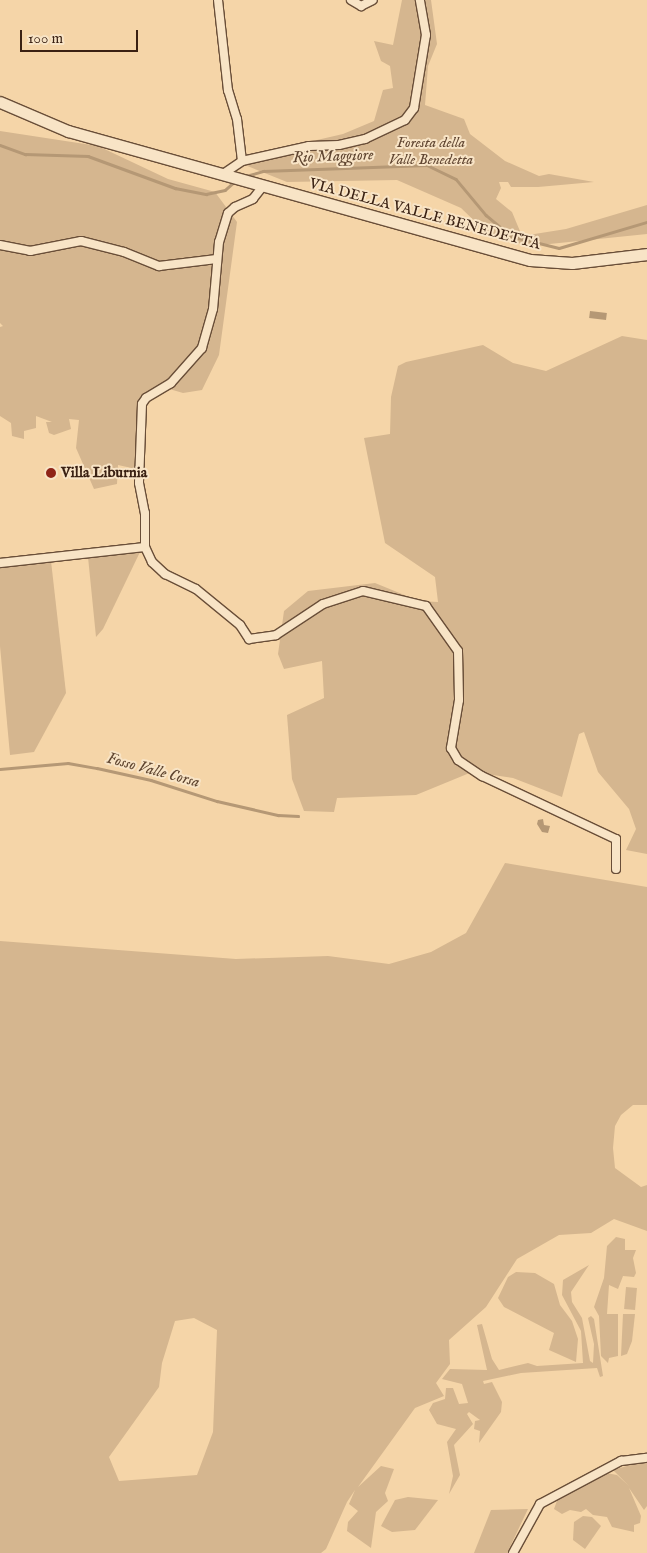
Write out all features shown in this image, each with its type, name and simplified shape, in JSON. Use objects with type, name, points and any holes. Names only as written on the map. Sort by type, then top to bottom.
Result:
[{"type":"main road","name":"VIA DELLA VALLE BENEDETTA","points":[[0,102],[68,131],[530,260],[572,263],[647,254]]},
{"type":"street","points":[[218,0],[216,3],[224,32],[228,90],[237,119],[242,161]]},
{"type":"street","points":[[351,0],[361,6],[373,0]]},
{"type":"street","points":[[227,175],[242,161],[309,146],[339,146],[365,139],[405,120],[414,108],[426,35],[420,0]]},
{"type":"street","points":[[264,186],[253,199],[235,207],[228,214],[218,242],[213,309],[202,348],[176,378],[146,398],[142,404],[139,483],[145,513],[145,547],[152,562],[165,574],[196,588],[240,625],[249,639],[276,635],[323,604],[363,591],[426,606],[458,651],[459,700],[452,748],[458,760],[482,776],[616,839],[616,869]]},
{"type":"street","points":[[0,245],[30,251],[81,241],[124,252],[159,266],[217,260]]},
{"type":"street","points":[[0,563],[145,547]]},
{"type":"street","points":[[513,1553],[540,1504],[621,1461],[647,1458]]},
{"type":"green space","name":"Foresta della Valle Benedetta","points":[[402,0],[431,0],[437,44],[428,66],[425,105],[464,119],[470,134],[505,161],[539,176],[549,174],[594,182],[538,187],[511,187],[508,182],[499,182],[501,188],[496,199],[512,212],[522,236],[566,229],[647,205],[647,234],[530,246],[490,236],[461,208],[397,180],[287,182],[245,165],[300,153],[317,140],[343,134],[374,121],[383,90],[393,88],[390,66],[381,61],[374,41],[393,45]]},
{"type":"green space","points":[[0,131],[98,146],[168,179],[215,192],[237,222],[219,355],[202,390],[183,393],[166,388],[148,391],[141,405],[136,469],[118,465],[117,484],[94,489],[76,448],[79,420],[69,419],[71,429],[54,435],[49,433],[46,422],[52,422],[36,416],[36,428],[24,431],[24,439],[12,436],[11,423],[0,416],[0,327],[3,326],[0,323]]},
{"type":"green space","points":[[622,336],[647,340],[647,854],[626,850],[636,829],[629,809],[598,772],[584,732],[579,734],[562,797],[513,778],[472,772],[416,795],[337,798],[334,812],[304,811],[292,779],[287,715],[324,698],[322,661],[284,669],[278,654],[284,611],[308,591],[375,583],[419,601],[438,602],[435,577],[385,543],[364,438],[390,434],[391,397],[398,366],[406,362],[483,345],[513,363],[546,371]]},
{"type":"green space","points":[[140,552],[103,629],[96,637],[88,557]]},
{"type":"green space","points":[[51,561],[66,693],[34,752],[10,755],[0,646],[0,567]]},
{"type":"green space","points":[[505,863],[647,887],[647,1105],[633,1105],[621,1115],[615,1126],[613,1148],[615,1168],[641,1187],[647,1185],[647,1231],[614,1219],[591,1233],[559,1235],[517,1259],[486,1307],[449,1340],[450,1364],[436,1383],[444,1396],[415,1408],[358,1487],[381,1466],[394,1469],[385,1493],[388,1501],[376,1512],[371,1548],[347,1531],[348,1522],[358,1511],[349,1504],[355,1490],[347,1502],[326,1549],[321,1553],[0,1553],[0,941],[236,959],[328,956],[389,964],[431,952],[466,933]],"holes":[[[194,1318],[217,1330],[213,1432],[197,1475],[119,1481],[109,1457],[159,1387],[162,1363],[175,1321]]]},
{"type":"green space","points":[[616,1237],[625,1239],[625,1250],[636,1250],[633,1258],[636,1273],[634,1277],[623,1276],[618,1289],[609,1285],[607,1314],[618,1314],[618,1356],[609,1358],[608,1363],[601,1356],[599,1316],[594,1307],[604,1278],[607,1246]]},
{"type":"green space","points":[[589,1265],[571,1292],[572,1302],[582,1318],[590,1361],[593,1363],[594,1344],[588,1318],[591,1316],[594,1319],[603,1376],[600,1377],[597,1368],[521,1373],[483,1381],[484,1384],[492,1382],[502,1402],[501,1412],[479,1443],[480,1431],[474,1429],[475,1421],[480,1420],[469,1412],[467,1414],[473,1424],[454,1445],[460,1475],[449,1494],[453,1476],[447,1442],[456,1429],[437,1424],[429,1410],[433,1403],[445,1399],[446,1388],[453,1388],[459,1404],[468,1403],[462,1384],[442,1379],[450,1369],[487,1370],[477,1325],[482,1324],[492,1359],[499,1370],[528,1363],[537,1366],[583,1363],[581,1331],[562,1295],[563,1280]]},
{"type":"green space","points":[[516,1272],[535,1273],[554,1284],[560,1305],[572,1321],[578,1339],[576,1362],[549,1350],[554,1333],[504,1307],[498,1298],[508,1277]]},
{"type":"green space","points":[[626,1287],[637,1288],[635,1310],[624,1309]]},
{"type":"green space","points":[[623,1314],[635,1314],[632,1341],[627,1354],[621,1356]]},
{"type":"green space","points":[[647,1460],[647,1506],[644,1510],[629,1488],[641,1516],[640,1523],[634,1525],[634,1532],[612,1527],[607,1517],[593,1515],[586,1509],[581,1512],[570,1510],[562,1514],[554,1509],[558,1498],[606,1473],[617,1475],[629,1486],[613,1470],[627,1466],[628,1463]]},
{"type":"green space","points":[[408,1497],[438,1500],[415,1530],[392,1532],[381,1526],[395,1500]]},
{"type":"green space","points":[[528,1509],[507,1553],[474,1553],[491,1510]]},
{"type":"green space","points":[[583,1516],[592,1517],[601,1526],[585,1549],[573,1540],[574,1522]]},
{"type":"shaded area","points":[[590,311],[607,313],[606,320],[589,318]]},
{"type":"shaded area","points":[[543,819],[544,825],[550,826],[548,833],[542,832],[537,824],[538,820]]},
{"type":"waterway","name":"Rio Maggiore","points":[[0,145],[25,154],[88,156],[175,188],[206,194],[225,190],[234,182]]},
{"type":"waterway","name":"Rio Maggiore","points":[[246,176],[263,171],[427,165],[456,179],[486,215],[511,236],[559,248],[647,222]]},
{"type":"waterway","name":"Fosso Valle Corsa","points":[[0,769],[68,763],[151,780],[217,801],[278,815],[298,816]]},
{"type":"place","name":"Villa Liburnia","points":[[51,473]]}]
